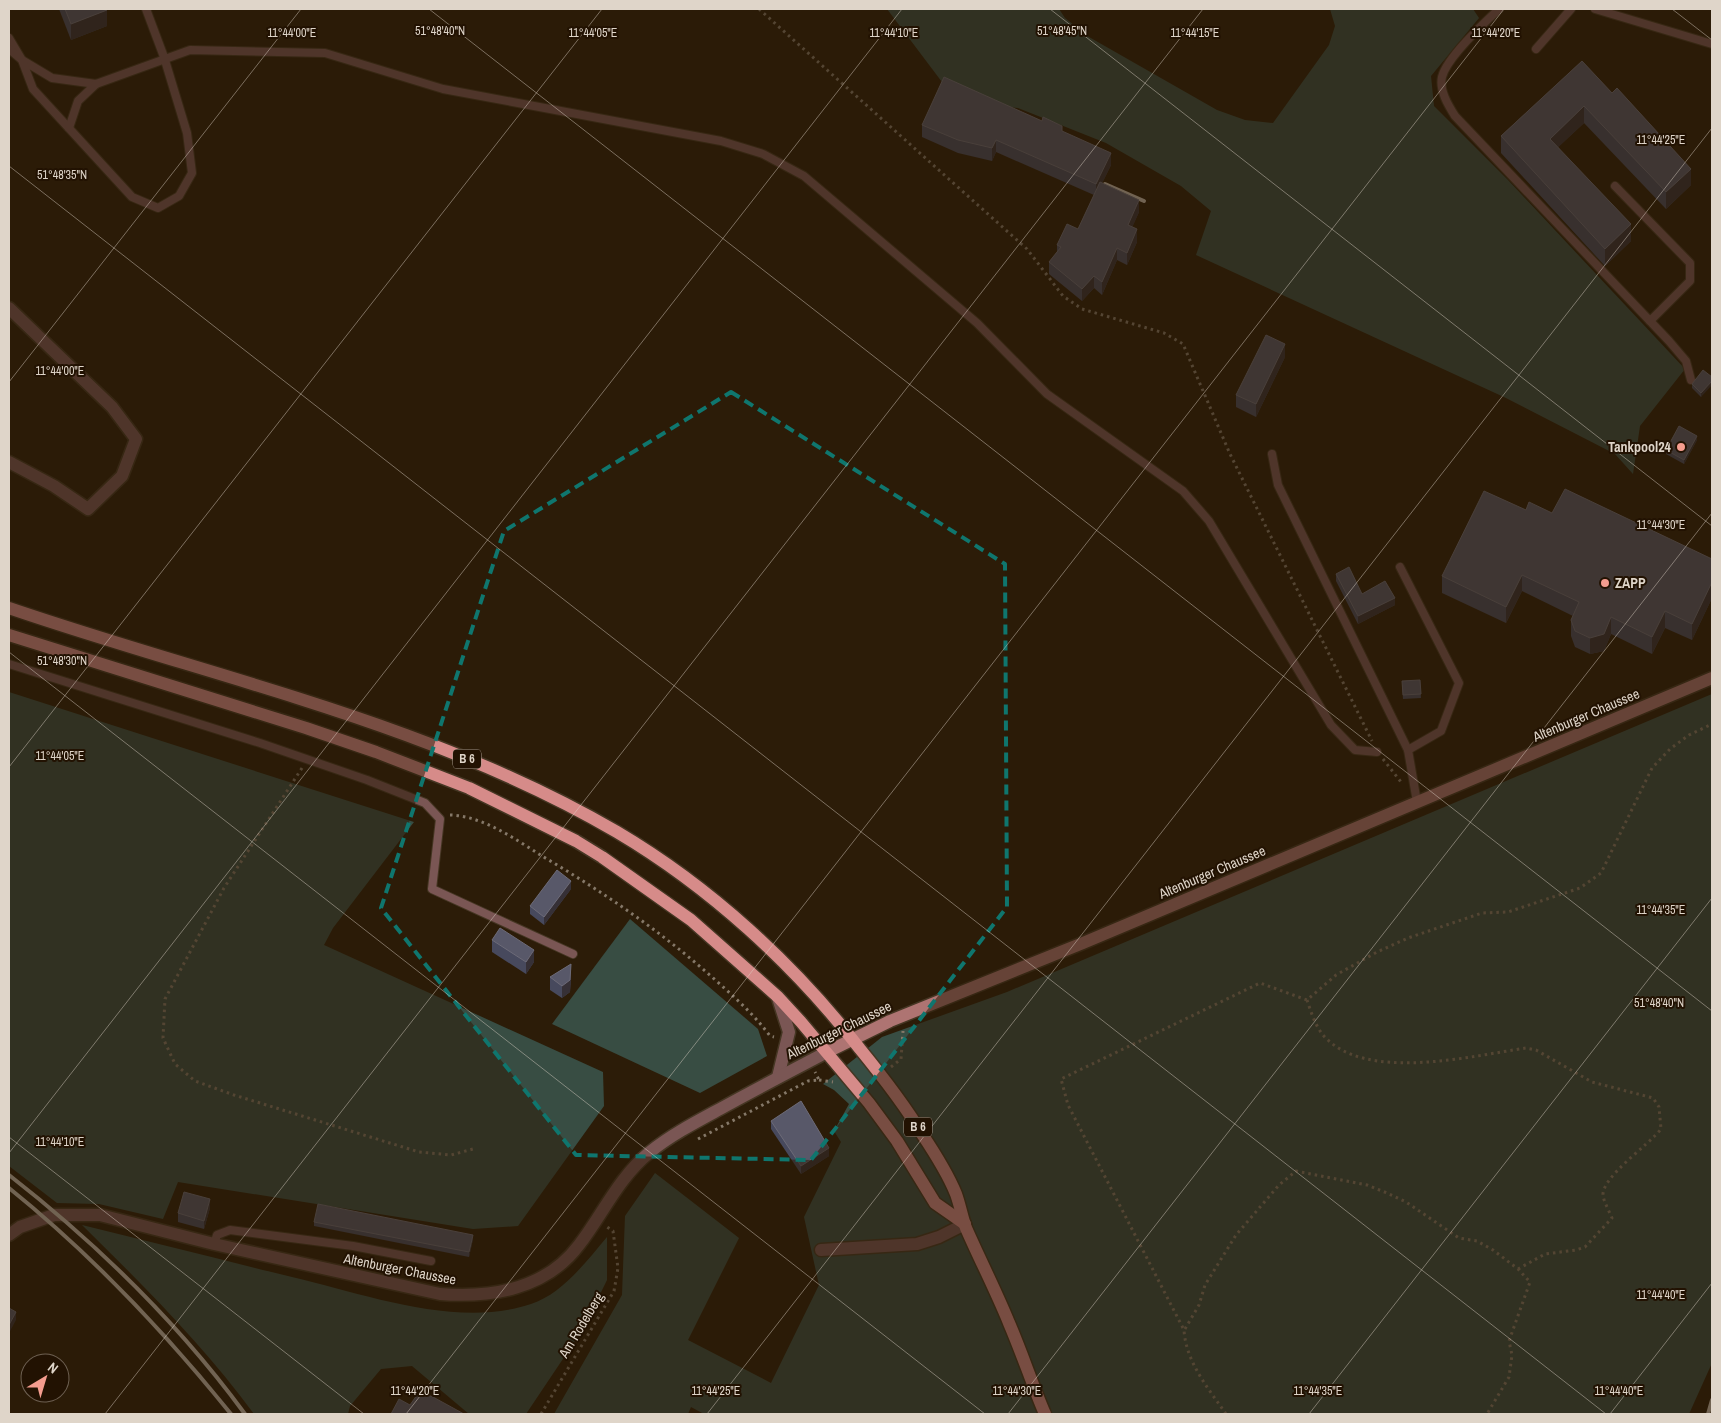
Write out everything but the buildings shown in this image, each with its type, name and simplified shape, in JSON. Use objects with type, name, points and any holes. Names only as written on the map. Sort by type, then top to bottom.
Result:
[{"type":"main road","name":"B 6","points":[[9,608],[271,689],[377,725],[490,769],[581,812],[652,855],[726,910],[806,984],[853,1039],[921,1132],[956,1193],[965,1224],[1009,1321],[1045,1414]]},
{"type":"main road","name":"B 6","points":[[9,635],[331,736],[475,791],[576,841],[639,882],[698,926],[778,997],[827,1052],[883,1122],[935,1203],[965,1224]]},
{"type":"main road","name":"Altenburger Chaussee","points":[[827,1052],[897,1018],[1083,943],[1712,678]]},
{"type":"street","points":[[9,308],[112,407],[136,439],[122,476],[88,509],[54,486],[9,462]]},
{"type":"street","name":"B 6","points":[[778,997],[789,1032],[778,1077]]},
{"type":"street","name":"Altenburger Chaussee","points":[[9,1235],[37,1220],[54,1215],[100,1215],[214,1244],[440,1294],[468,1296],[516,1288],[550,1272],[579,1246],[620,1182],[649,1152],[686,1128],[827,1052]]},
{"type":"street","points":[[821,1250],[917,1244],[939,1237],[965,1224]]},
{"type":"lane","points":[[9,38],[22,60],[33,90],[132,197],[158,208],[179,196],[192,173],[186,133],[164,57],[146,9]]},
{"type":"lane","points":[[1499,9],[1455,54],[1442,77],[1445,98],[1455,116],[1686,361],[1691,380]]},
{"type":"lane","points":[[1536,49],[1571,9]]},
{"type":"lane","points":[[1595,9],[1712,44]]},
{"type":"lane","points":[[9,49],[22,60],[52,78],[96,84]]},
{"type":"lane","points":[[69,128],[78,101],[96,84],[164,57],[190,50],[325,53],[443,89],[721,141],[763,154],[804,176],[977,323],[1047,394],[1183,491],[1209,521],[1331,726],[1355,750],[1377,752]]},
{"type":"lane","points":[[1615,186],[1690,263],[1690,281],[1678,296],[1650,321]]},
{"type":"lane","points":[[1272,454],[1278,485],[1408,750],[1416,802]]},
{"type":"lane","points":[[1400,567],[1459,683],[1441,731],[1408,750]]},
{"type":"lane","points":[[9,664],[308,759],[425,803],[440,819],[432,889],[573,954]]},
{"type":"lane","points":[[214,1244],[217,1235],[230,1230],[352,1246],[431,1261]]},
{"type":"path","points":[[759,9],[1027,249],[1063,296],[1082,309],[1164,333],[1183,344],[1230,454],[1377,752],[1416,802]]},
{"type":"path","points":[[1307,1000],[1336,975],[1377,952],[1408,938],[1482,913],[1508,912],[1580,888],[1601,873],[1634,801],[1652,768],[1670,749],[1689,735],[1712,724]]},
{"type":"path","points":[[308,759],[224,888],[165,999],[163,1038],[175,1064],[195,1081],[234,1095],[419,1152],[451,1155],[473,1149]]},
{"type":"path","points":[[440,819],[450,815],[473,818],[500,831],[599,889],[682,950],[756,1016],[770,1036],[788,1041]]},
{"type":"path","points":[[1226,1414],[1193,1365],[1185,1343],[1184,1330],[1068,1105],[1061,1079],[1260,983],[1307,1000],[1318,1028],[1324,1037],[1351,1055],[1369,1061],[1409,1064],[1526,1048],[1536,1050],[1592,1082],[1652,1098],[1660,1106],[1661,1129],[1646,1146],[1621,1166],[1606,1184],[1603,1195],[1612,1218],[1607,1225],[1585,1247],[1545,1254],[1518,1269]]},
{"type":"path","points":[[690,1144],[808,1081],[819,1080],[810,1061]]},
{"type":"path","points":[[1184,1330],[1199,1304],[1205,1285],[1236,1236],[1268,1197],[1296,1171],[1367,1186],[1406,1202],[1459,1238],[1477,1241],[1518,1269],[1530,1282],[1509,1341],[1512,1355],[1509,1377],[1487,1414]]},
{"type":"path","points":[[596,1219],[608,1228],[612,1220]]},
{"type":"path","name":"Am Rodelberg","points":[[541,1414],[614,1291],[618,1268],[613,1231],[608,1228]]},
{"type":"highlighted area","points":[[731,392],[1005,564],[1007,907],[811,1160],[576,1155],[381,908],[504,531]]},
{"type":"green space","points":[[887,9],[1059,9],[1065,18],[1089,37],[1217,110],[1245,120],[1273,123],[1329,45],[1335,26],[1330,9],[1473,9],[1479,18],[1431,76],[1434,106],[1508,180],[1685,369],[1640,426],[1633,474],[1615,454],[1506,398],[1196,255],[1211,211],[1181,186],[1106,143],[1018,108],[987,105],[948,90]]},
{"type":"green space","points":[[9,692],[414,822],[333,928],[324,945],[603,1072],[604,1106],[518,1226],[473,1229],[178,1182],[163,1219],[99,1204],[57,1203],[9,1166]]},
{"type":"green space","points":[[1712,694],[1712,1363],[1689,1414],[704,1414],[691,1407],[688,1414],[554,1414],[622,1295],[625,1216],[655,1173],[739,1238],[688,1340],[771,1383],[819,1285],[804,1217],[841,1142],[834,1131],[849,1104],[834,1090],[823,1084],[882,1037],[1007,992]]},
{"type":"green space","points":[[630,919],[758,1029],[767,1056],[700,1093],[552,1024]]},
{"type":"green space","points":[[82,1225],[380,1300],[442,1311],[473,1313],[502,1311],[531,1304],[553,1293],[563,1285],[591,1257],[607,1237],[607,1280],[583,1329],[526,1414],[469,1414],[412,1366],[381,1369],[350,1406],[348,1414],[254,1414],[194,1340]]},
{"type":"railway","points":[[1105,184],[1144,201]]},
{"type":"railway","points":[[9,1175],[73,1228],[135,1286],[193,1348],[245,1414]]},
{"type":"railway","points":[[9,1188],[69,1240],[126,1295],[180,1353],[231,1414]]},
{"type":"railway","points":[[1708,1414],[1712,1400]]},
{"type":"place","name":"Tankpool24","points":[[1681,447]]},
{"type":"place","name":"ZAPP","points":[[1605,583]]}]
